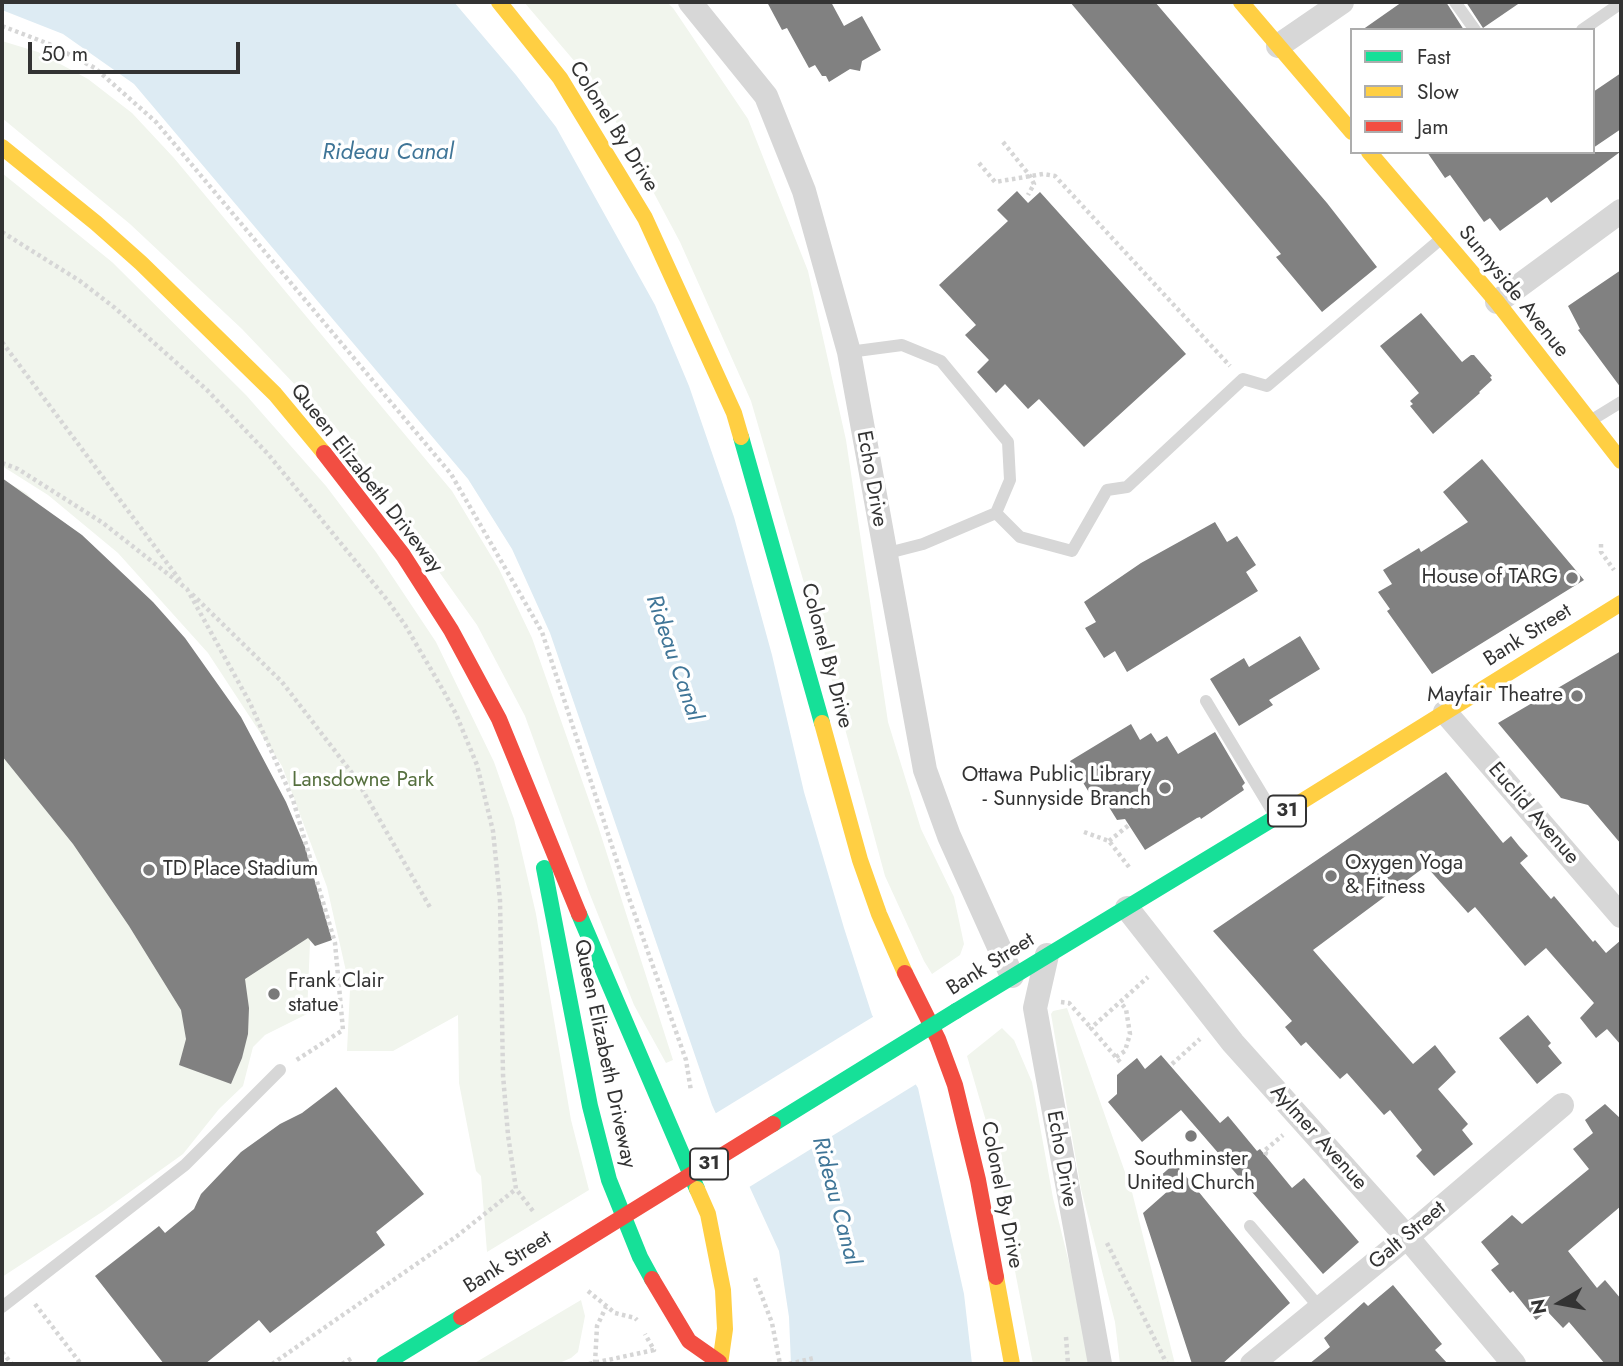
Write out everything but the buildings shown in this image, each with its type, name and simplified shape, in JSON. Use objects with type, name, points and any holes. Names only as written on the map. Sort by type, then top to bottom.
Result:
[{"type":"main road","name":"Colonel By Drive","points":[[499,2],[560,78],[645,218],[734,413],[764,511],[860,860],[879,914],[938,1039],[955,1085],[978,1180],[1012,1364]]},
{"type":"main road","points":[[1241,2],[1350,130]]},
{"type":"main road","name":"Queen Elizabeth Driveway","points":[[2,147],[141,263],[237,356],[308,432],[403,555],[451,630],[499,719],[533,806],[708,1214],[723,1290],[726,1329],[718,1364],[689,1341],[667,1307],[640,1257],[609,1180],[590,1106],[533,806]]},
{"type":"main road","name":"Sunnyside Avenue","points":[[1371,154],[1497,302],[1621,461]]},
{"type":"main road","name":"Bank Street","points":[[384,1364],[1621,603]]},
{"type":"street","name":"Echo Drive","points":[[691,2],[766,96],[804,191],[849,352],[925,770],[949,836],[1012,976]]},
{"type":"street","points":[[1278,46],[1342,2]]},
{"type":"street","points":[[1497,302],[1621,211]]},
{"type":"street","name":"Euclid Avenue","points":[[1445,712],[1621,916]]},
{"type":"street","name":"Aylmer Avenue","points":[[1127,908],[1233,1043],[1407,1237],[1514,1364]]},
{"type":"street","name":"Echo Drive","points":[[1047,955],[1035,1009],[1100,1364]]},
{"type":"street","name":"Galt Street","points":[[1252,1364],[1562,1105]]},
{"type":"lane","points":[[1455,2],[1474,28]]},
{"type":"lane","points":[[1585,28],[1621,3]]},
{"type":"lane","points":[[996,513],[1020,537],[1072,551],[1107,490],[1127,487],[1243,379],[1267,386],[1442,238]]},
{"type":"lane","points":[[849,352],[902,345],[941,361],[1008,442],[1010,480],[996,513],[923,544],[884,554]]},
{"type":"lane","points":[[1590,421],[1621,402]]},
{"type":"lane","points":[[1206,701],[1276,817]]},
{"type":"lane","points":[[2,1307],[185,1165],[280,1070]]},
{"type":"lane","points":[[1250,1226],[1320,1308]]},
{"type":"path","points":[[1003,142],[1034,184],[1028,195]]},
{"type":"path","points":[[979,163],[995,182],[1043,174],[1055,176],[1209,346],[1243,379]]},
{"type":"path","points":[[2,232],[116,308],[159,345],[233,417],[312,507],[388,601],[405,625],[456,714],[477,765],[489,810],[497,860],[503,1075],[508,1135],[516,1189],[533,1211]]},
{"type":"path","points":[[2,342],[187,589],[250,703],[293,800],[335,943],[343,1031],[280,1070]]},
{"type":"path","points":[[2,463],[18,470],[103,523],[187,589],[282,682],[355,777],[431,909]]},
{"type":"path","points":[[1601,544],[1601,552],[1614,570]]},
{"type":"path","points":[[1109,841],[1129,825]]},
{"type":"path","points":[[1084,832],[1109,841],[1129,867]]},
{"type":"path","points":[[1091,1028],[1151,974]]},
{"type":"path","points":[[1052,1000],[1069,1003],[1121,1062]]},
{"type":"path","points":[[1116,1057],[1125,1051],[1130,1034],[1126,1009],[1120,1002]]},
{"type":"path","points":[[1172,1063],[1203,1036]]},
{"type":"path","points":[[1265,1155],[1264,1151],[1286,1132]]},
{"type":"path","points":[[272,1364],[457,1236],[516,1189]]},
{"type":"path","points":[[1104,1237],[1167,1364]]},
{"type":"path","points":[[24,1289],[81,1364]]},
{"type":"path","points":[[588,1291],[615,1313],[635,1318],[654,1350],[593,1364],[597,1326],[606,1307]]},
{"type":"path","points":[[2,1352],[12,1364]]},
{"type":"path","points":[[789,1364],[814,1358]]},
{"type":"green space","points":[[524,2],[667,2],[748,119],[808,271],[846,440],[888,722],[921,829],[954,897],[964,944],[960,955],[932,974],[885,876],[825,655],[751,401],[680,242],[599,90]]},
{"type":"green space","points":[[2,41],[38,52],[88,79],[132,113],[174,158],[452,491],[499,569],[532,638],[598,826],[673,1060],[666,1063],[634,1005],[589,892],[525,716],[477,625],[338,430],[242,329],[130,224],[2,118]]},
{"type":"green space","name":"Lansdowne Park","points":[[2,173],[112,262],[246,395],[326,486],[376,552],[436,642],[494,762],[514,819],[536,914],[571,1120],[589,1190],[487,1252],[481,1176],[476,1171],[459,1083],[458,1015],[393,1051],[347,1051],[350,989],[327,887],[282,766],[208,653],[118,553],[48,495],[2,466]]},
{"type":"green space","name":"TD Place Stadium","points":[[2,479],[26,493],[137,602],[311,919],[307,1014],[265,1035],[253,1047],[243,1086],[219,1109],[183,1154],[102,1212],[2,1277]]},
{"type":"green space","points":[[1067,1008],[1132,1192],[1175,1364],[1120,1364],[1115,1322],[1081,1189],[1051,1014],[1053,1011]]},
{"type":"green space","points":[[1002,1028],[1014,1040],[1032,1082],[1053,1198],[1094,1364],[1033,1364],[1015,1271],[1000,1169],[967,1056]]},
{"type":"green space","points":[[581,1300],[585,1316],[578,1352],[571,1358],[557,1364],[473,1364]]},
{"type":"water","name":"Rideau Canal","points":[[2,2],[454,2],[556,127],[655,305],[689,386],[734,517],[772,655],[804,792],[872,1015],[918,1088],[964,1294],[972,1364],[791,1364],[789,1317],[779,1251],[712,1105],[550,633],[512,549],[468,479],[134,84],[63,34],[2,10]]},
{"type":"pier","points":[[876,1015],[918,1083],[746,1189],[713,1115]]},
{"type":"traffic: fast","points":[[741,437],[822,723]]},
{"type":"traffic: fast","points":[[956,1011],[1296,805]]},
{"type":"traffic: fast","points":[[544,868],[590,1106],[609,1180],[640,1257],[652,1279]]},
{"type":"traffic: fast","points":[[579,914],[697,1189]]},
{"type":"traffic: fast","points":[[773,1124],[956,1011]]},
{"type":"traffic: fast","points":[[384,1364],[461,1317]]},
{"type":"traffic: slow","points":[[499,2],[560,78],[645,218],[734,413],[741,437]]},
{"type":"traffic: slow","points":[[1241,2],[1350,130]]},
{"type":"traffic: slow","points":[[2,147],[141,263],[275,394],[324,453]]},
{"type":"traffic: slow","points":[[1371,154],[1497,302],[1621,461]]},
{"type":"traffic: slow","points":[[1296,805],[1621,603]]},
{"type":"traffic: slow","points":[[822,723],[860,860],[879,914],[905,973]]},
{"type":"traffic: slow","points":[[697,1189],[708,1214],[723,1290],[725,1329],[720,1364]]},
{"type":"traffic: slow","points":[[996,1277],[1012,1364]]},
{"type":"traffic: jam","points":[[324,453],[403,555],[451,630],[499,719],[579,914]]},
{"type":"traffic: jam","points":[[905,973],[938,1039],[955,1085],[978,1180],[996,1277]]},
{"type":"traffic: jam","points":[[461,1317],[773,1124]]},
{"type":"traffic: jam","points":[[652,1279],[689,1341],[719,1362]]},
{"type":"place","name":"House of TARG","points":[[1572,578]]},
{"type":"place","name":"Mayfair Theatre","points":[[1577,696]]},
{"type":"place","name":"Ottawa Public Library - Sunnyside Branch","points":[[1165,788]]},
{"type":"place","name":"TD Place Stadium","points":[[149,870]]},
{"type":"place","name":"Oxygen Yoga & Fitness","points":[[1331,876]]},
{"type":"place","name":"Frank Clair statue","points":[[274,994]]},
{"type":"place","name":"Southminster United Church","points":[[1191,1136]]}]
